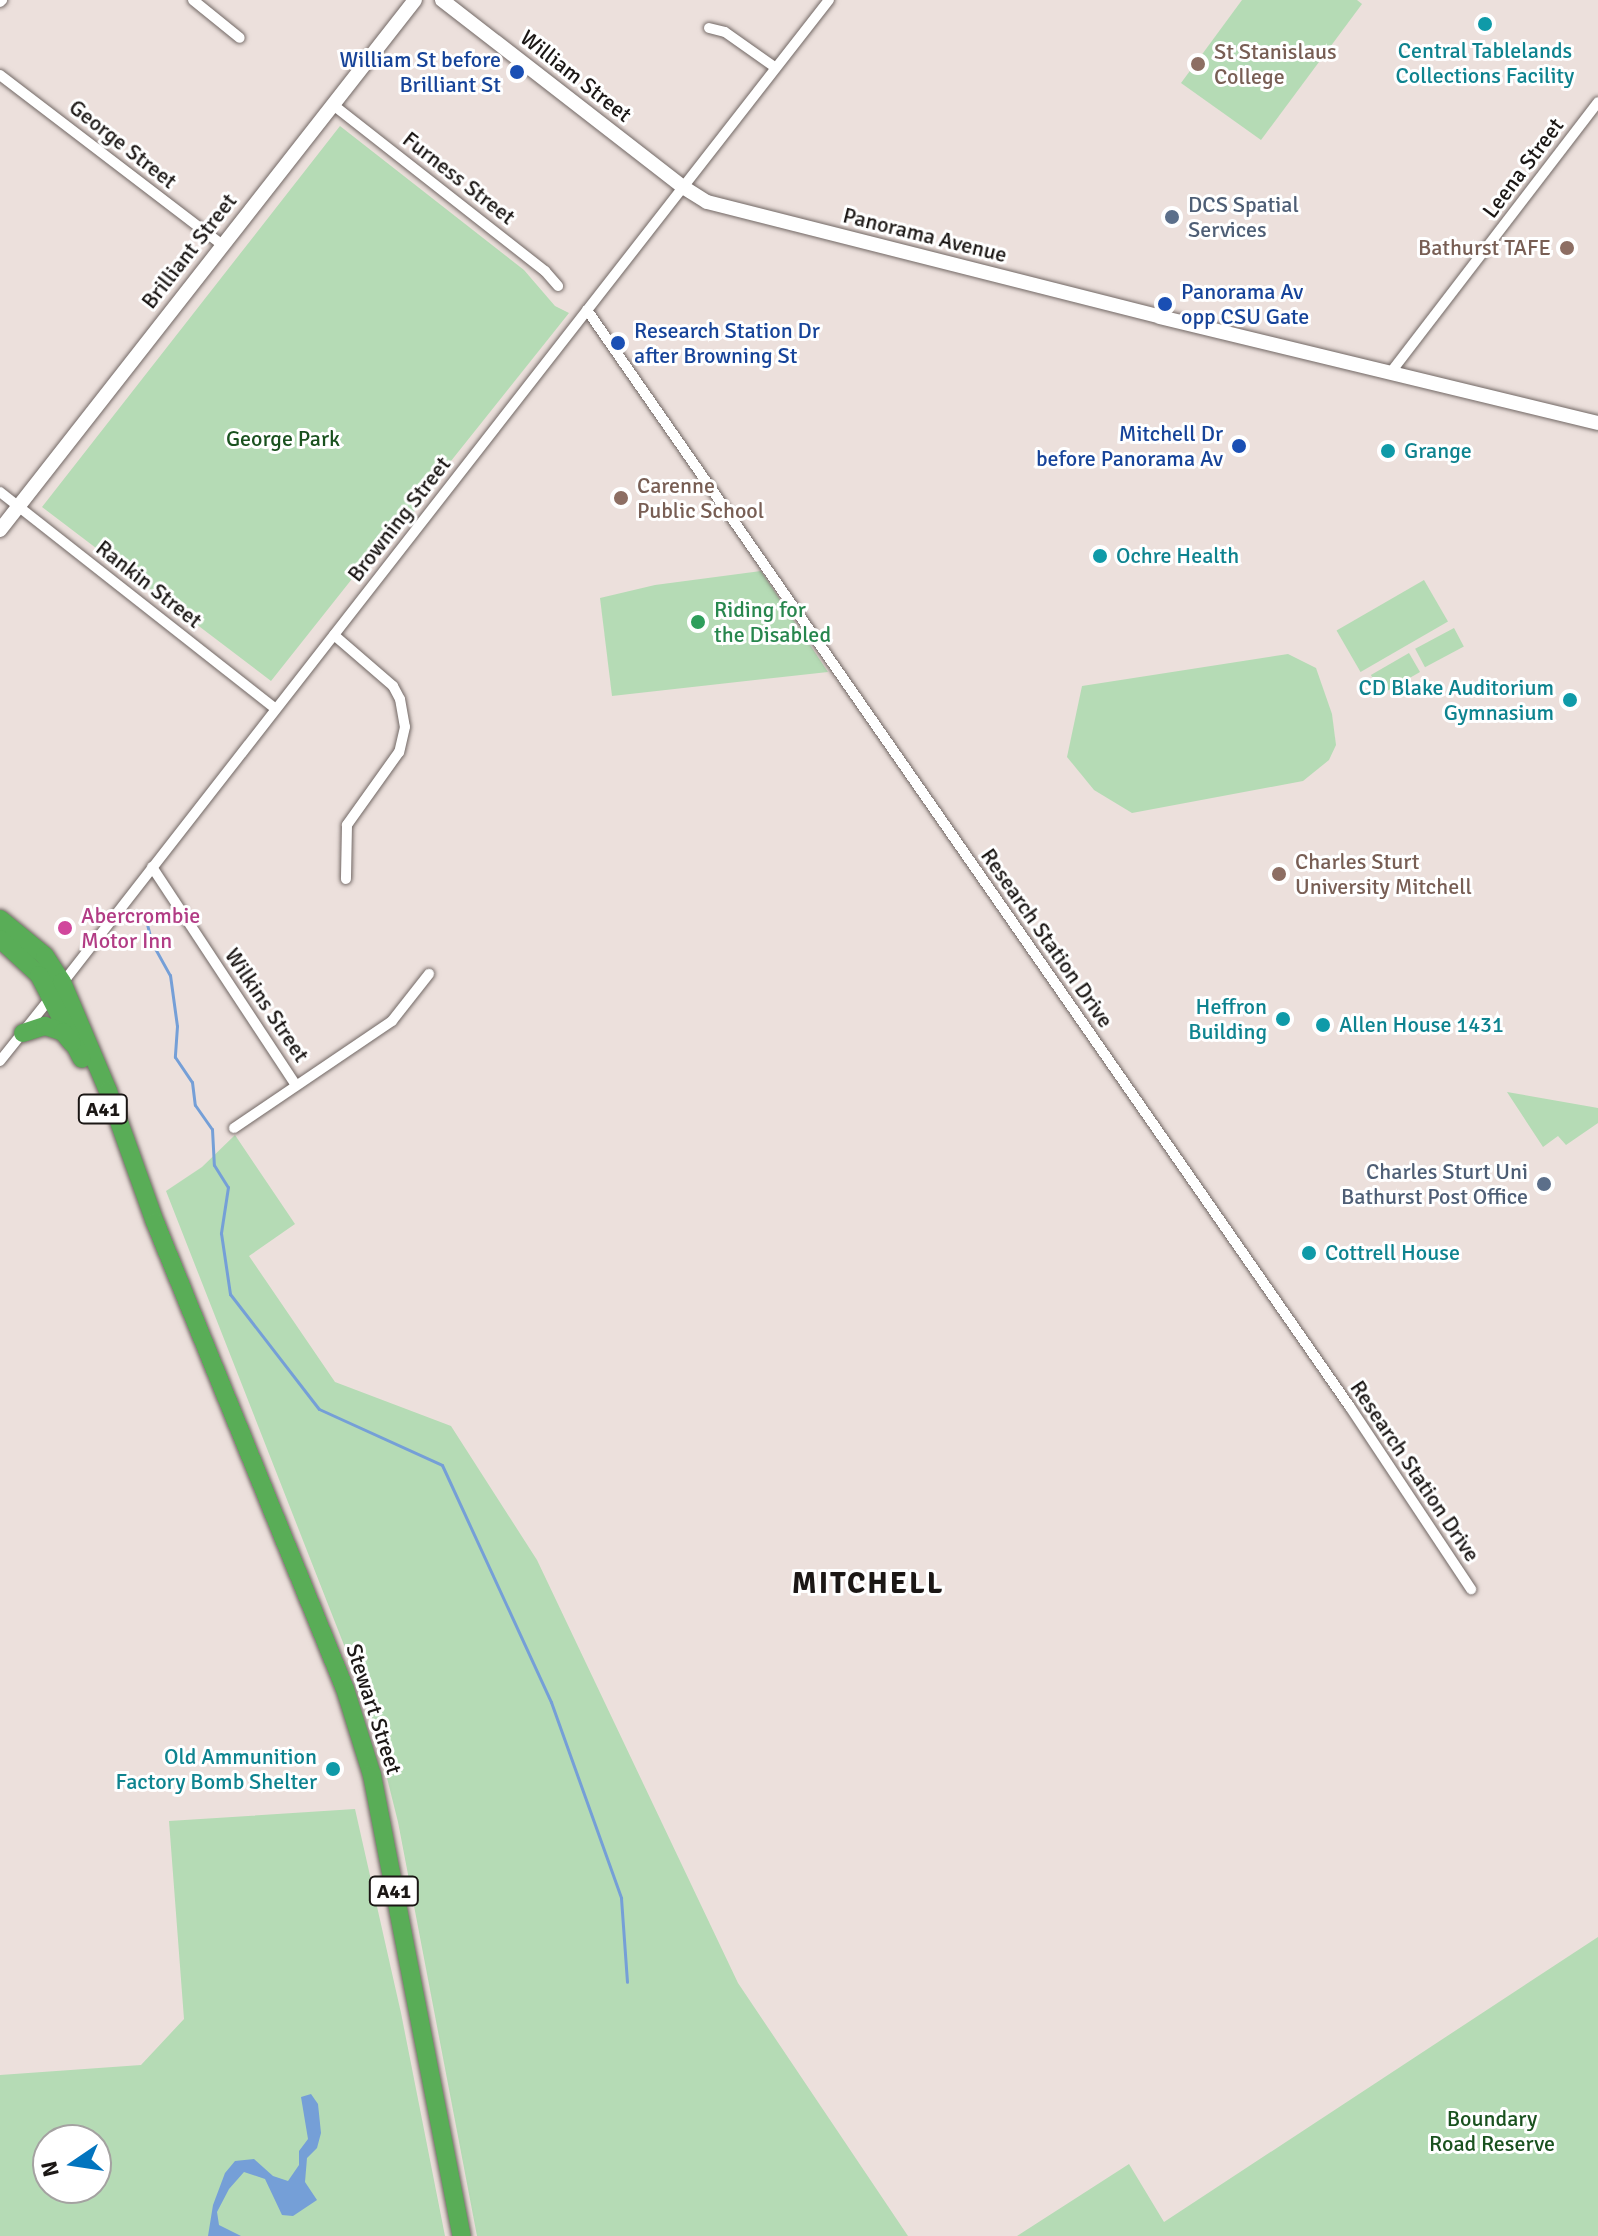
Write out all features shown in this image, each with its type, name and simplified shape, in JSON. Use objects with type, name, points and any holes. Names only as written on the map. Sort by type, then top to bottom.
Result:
[{"type":"highway","name":"Stewart Street","points":[[0,919],[45,956],[78,1052],[155,1222],[328,1641],[360,1733],[382,1824],[462,2236]]},
{"type":"highway","name":"Stewart Street","points":[[0,939],[57,989],[108,1091],[155,1222]]},
{"type":"highway","points":[[23,1033],[38,1026],[54,1028],[78,1052]]},
{"type":"street","points":[[193,0],[240,38]]},
{"type":"street","points":[[415,0],[427,4],[439,0]]},
{"type":"street","name":"Brilliant Street","points":[[0,530],[415,0]]},
{"type":"street","name":"William Street","points":[[439,0],[683,187]]},
{"type":"street","name":"Browning Street","points":[[0,1061],[829,0]]},
{"type":"street","points":[[709,28],[725,32],[776,68]]},
{"type":"street","name":"George Street","points":[[0,75],[222,245]]},
{"type":"street","name":"Leena Street","points":[[1391,372],[1598,102]]},
{"type":"street","name":"Furness Street","points":[[332,104],[545,271],[558,286]]},
{"type":"street","name":"Panorama Avenue","points":[[683,187],[718,205],[1391,372]]},
{"type":"street","name":"Research Station Drive","points":[[587,310],[1350,1407],[1471,1589]]},
{"type":"street","points":[[1391,372],[1598,423]]},
{"type":"street","name":"Rankin Street","points":[[0,492],[274,708]]},
{"type":"street","points":[[334,635],[393,686],[404,713],[405,727],[399,752],[347,825],[346,879]]},
{"type":"street","name":"Wilkins Street","points":[[152,867],[296,1085]]},
{"type":"street","points":[[234,1128],[392,1021],[429,974]]},
{"type":"green space","points":[[1242,0],[1357,0],[1362,4],[1261,140],[1181,83]]},
{"type":"green space","name":"George Park","points":[[340,126],[524,270],[555,306],[569,313],[443,471],[387,550],[363,565],[271,681],[42,507]]},
{"type":"green space","name":"Riding for the Disabled","points":[[761,571],[828,672],[612,696],[600,598],[655,585]]},
{"type":"green space","points":[[1424,580],[1448,622],[1361,672],[1337,630]]},
{"type":"green space","points":[[1454,628],[1464,647],[1425,667],[1415,649]]},
{"type":"green space","points":[[1409,653],[1420,672],[1382,694],[1371,675]]},
{"type":"green space","points":[[1288,654],[1316,668],[1332,714],[1336,745],[1329,760],[1303,781],[1132,813],[1094,790],[1067,757],[1082,686]]},
{"type":"green space","points":[[1507,1092],[1598,1108],[1598,1123],[1566,1145],[1558,1136],[1543,1147]]},
{"type":"green space","points":[[235,1135],[295,1224],[249,1256],[335,1382],[451,1426],[537,1560],[738,1983],[908,2236],[477,2236],[398,1822],[371,1714],[166,1191],[202,1167]]},
{"type":"green space","points":[[355,1809],[401,2013],[445,2236],[0,2236],[0,2075],[141,2065],[184,2019],[169,1821]]},
{"type":"green space","name":"Boundary Road Reserve","points":[[1598,1937],[1598,2236],[1017,2236],[1129,2164],[1164,2222]]},
{"type":"water","points":[[311,2094],[318,2104],[321,2133],[317,2148],[307,2158],[305,2182],[317,2200],[293,2216],[282,2215],[265,2179],[244,2172],[229,2189],[217,2212],[219,2225],[241,2236],[208,2236],[213,2205],[225,2173],[235,2161],[254,2159],[273,2176],[288,2181],[299,2165],[299,2151],[308,2139],[301,2097]]},
{"type":"waterway","points":[[144,912],[152,943],[170,975],[177,1026],[175,1057],[192,1082],[195,1105],[212,1129],[214,1165],[228,1187],[221,1233],[230,1294],[319,1409],[442,1465],[551,1702],[621,1898],[627,1982]]},
{"type":"place","name":"Central Tablelands Collections Facility","points":[[1485,24]]},
{"type":"place","name":"St Stanislaus College","points":[[1198,64]]},
{"type":"place","name":"William St before Brilliant St","points":[[517,72]]},
{"type":"place","name":"DCS Spatial Services","points":[[1172,217]]},
{"type":"place","name":"Bathurst TAFE","points":[[1567,248]]},
{"type":"place","name":"Panorama Av opp CSU Gate","points":[[1165,304]]},
{"type":"place","name":"Research Station Dr after Browning St","points":[[618,343]]},
{"type":"place","name":"Mitchell Dr before Panorama Av","points":[[1239,446]]},
{"type":"place","name":"Grange","points":[[1388,451]]},
{"type":"place","name":"Carenne Public School","points":[[621,498]]},
{"type":"place","name":"Ochre Health","points":[[1100,556]]},
{"type":"place","name":"Riding for the Disabled","points":[[698,622]]},
{"type":"place","name":"CD Blake Auditorium Gymnasium","points":[[1570,700]]},
{"type":"place","name":"Charles Sturt University Mitchell","points":[[1279,874]]},
{"type":"place","name":"Abercrombie Motor Inn","points":[[65,928]]},
{"type":"place","name":"Heffron Building","points":[[1283,1019]]},
{"type":"place","name":"Allen House 1431","points":[[1323,1025]]},
{"type":"place","name":"Charles Sturt Uni Bathurst Post Office","points":[[1544,1184]]},
{"type":"place","name":"Cottrell House","points":[[1309,1253]]},
{"type":"place","name":"Old Ammunition Factory Bomb Shelter","points":[[333,1769]]},
{"type":"district","name":"MITCHELL","points":[[868,1584]]}]
